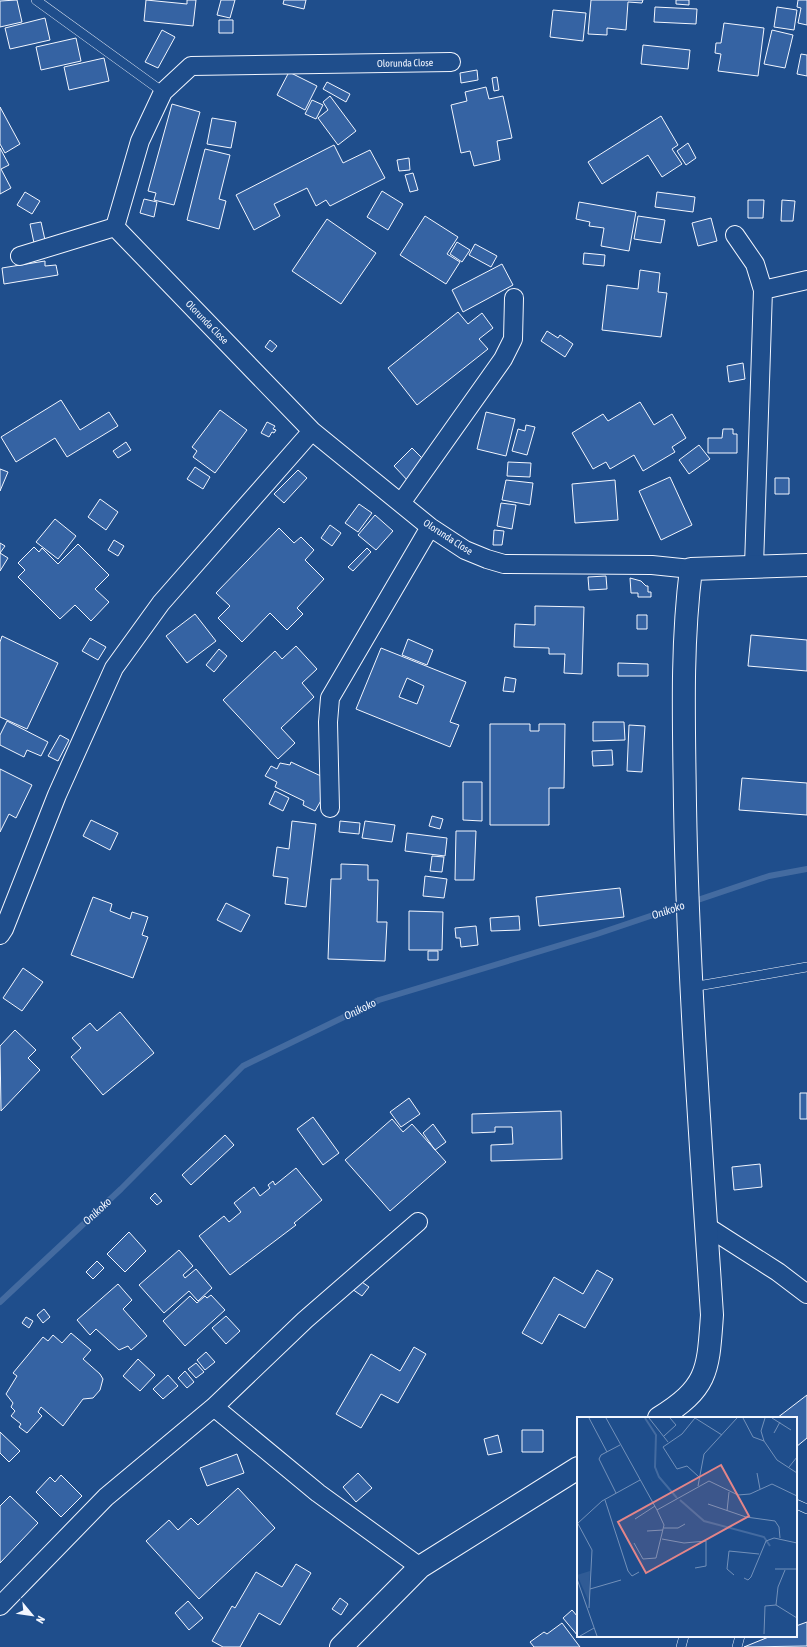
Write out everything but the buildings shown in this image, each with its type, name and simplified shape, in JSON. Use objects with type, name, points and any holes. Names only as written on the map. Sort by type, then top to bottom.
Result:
[{"type":"main road","points":[[672,1414],[697,1388],[709,1361],[712,1315],[686,877],[684,718],[687,616],[691,569],[807,565]]},
{"type":"main road","points":[[341,1647],[420,1567],[577,1469]]},
{"type":"street","name":"Olorunda Close","points":[[451,62],[192,66],[163,92],[140,141],[115,227],[312,431],[430,527],[465,550],[504,564],[652,564],[691,569]]},
{"type":"street","points":[[20,256],[115,227]]},
{"type":"street","points":[[735,235],[755,264],[764,290],[754,566]]},
{"type":"street","points":[[764,290],[807,280]]},
{"type":"street","points":[[401,503],[503,359],[513,339],[514,298]]},
{"type":"street","points":[[0,935],[4,929],[57,795],[114,668],[161,603],[312,431]]},
{"type":"street","points":[[330,808],[328,722],[330,698],[430,527]]},
{"type":"street","points":[[0,1606],[106,1497],[214,1407],[304,1320],[418,1222]]},
{"type":"street","points":[[706,1226],[778,1272],[807,1294]]},
{"type":"street","points":[[214,1407],[318,1493],[420,1567]]},
{"type":"lane","points":[[36,0],[163,92]]},
{"type":"lane","points":[[692,987],[807,967]]},
{"type":"lane","points":[[797,1504],[807,1509]]},
{"type":"lane","points":[[681,1647],[684,1637]]},
{"type":"lane","points":[[737,1647],[740,1637]]},
{"type":"waterway","name":"Onikoko","points":[[0,1302],[121,1189],[243,1066],[379,1000],[597,934],[769,876],[807,869]]}]
